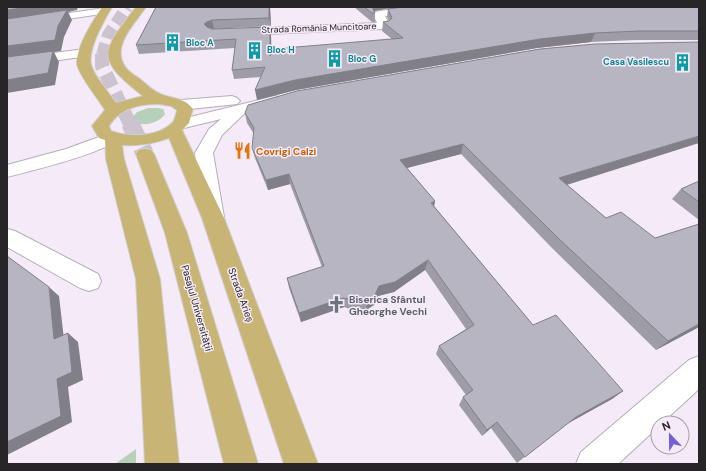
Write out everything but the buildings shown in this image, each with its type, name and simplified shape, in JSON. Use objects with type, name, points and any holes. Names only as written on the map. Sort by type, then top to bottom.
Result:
[{"type":"main road","points":[[141,7],[117,42],[114,53],[114,61],[120,73],[159,99]]},
{"type":"main road","points":[[105,9],[84,53],[84,65],[114,111]]},
{"type":"main road","points":[[159,99],[175,102],[181,105],[185,109],[185,115],[176,127],[159,136],[127,142],[111,139],[104,134],[101,128],[102,122],[107,116],[114,111],[136,102],[159,99]]},
{"type":"main road","name":"Strada Arieș","points":[[176,127],[213,218],[301,464]]},
{"type":"main road","points":[[111,139],[115,159],[148,279],[162,464]]},
{"type":"main road","name":"Pasajul Universității","points":[[145,154],[176,233],[240,464]]},
{"type":"street","name":"Strada România Muncitoare","points":[[229,32],[384,26],[378,14],[429,7]]},
{"type":"street","points":[[7,25],[105,9]]},
{"type":"street","points":[[7,63],[84,53]]},
{"type":"street","points":[[176,127],[289,97],[181,105]]},
{"type":"street","points":[[213,218],[204,153],[215,133],[240,111]]},
{"type":"street","points":[[7,171],[73,153],[111,139]]},
{"type":"street","points":[[7,238],[89,282]]},
{"type":"street","points":[[593,464],[699,370]]},
{"type":"green space","points":[[148,108],[163,109],[165,114],[159,120],[151,123],[142,124],[133,122],[132,118],[137,112]]},
{"type":"green space","points":[[136,449],[136,464],[115,464]]},
{"type":"tunnel","points":[[102,55],[108,35],[127,7]]},
{"type":"tunnel","points":[[102,55],[102,66],[130,124]]},
{"type":"tunnel","points":[[130,123],[145,154]]},
{"type":"place","name":"Bloc A","points":[[173,43]]},
{"type":"place","name":"Bloc H","points":[[254,50]]},
{"type":"place","name":"Bloc G","points":[[335,59]]},
{"type":"place","name":"Casa Vasilescu","points":[[682,62]]},
{"type":"place","name":"Covrigi Calzi","points":[[243,151]]},
{"type":"place","name":"Biserica Sfântul Gheorghe Vechi","points":[[336,305]]}]
